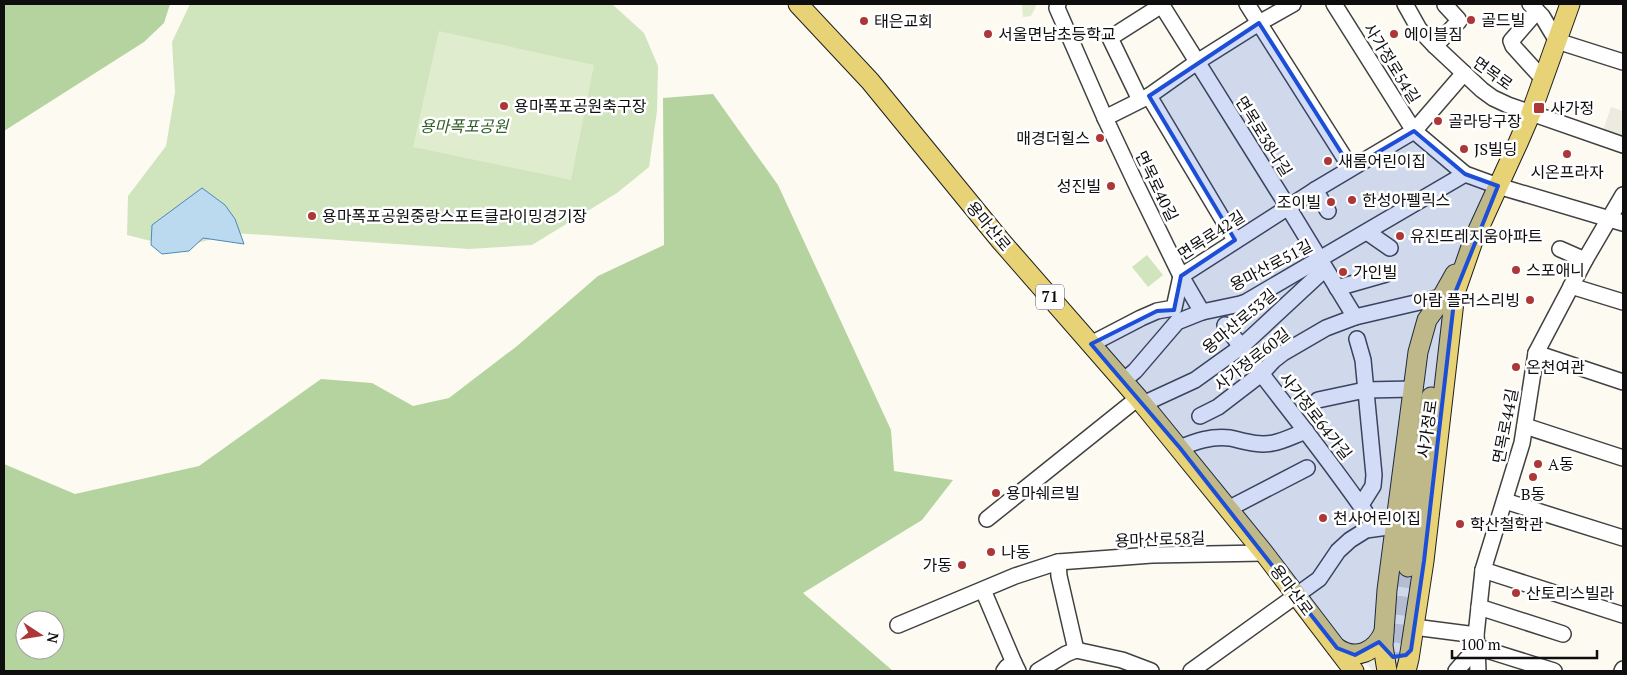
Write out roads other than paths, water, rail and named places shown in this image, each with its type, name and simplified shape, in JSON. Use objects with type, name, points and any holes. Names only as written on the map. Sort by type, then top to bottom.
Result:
[{"type":"main road","name":"용마산로","points":[[798,4],[870,81],[1000,240],[1124,380],[1264,553],[1354,671]]},
{"type":"main road","points":[[1387,671],[1383,639],[1415,369],[1422,336],[1428,320],[1444,299],[1470,250],[1531,113],[1570,4]]},
{"type":"main road","points":[[1406,671],[1411,650],[1424,561],[1437,458],[1446,366],[1444,299]]},
{"type":"main road","name":"사가정로","points":[[1404,567],[1420,389],[1427,346],[1444,299]]},
{"type":"main road","points":[[1383,639],[1390,655],[1395,658],[1404,657],[1411,650]]},
{"type":"main road","points":[[1337,648],[1349,655],[1361,654],[1383,639]]},
{"type":"street","name":"면목로40길","points":[[1058,4],[1057,8],[1104,118],[1180,276],[1202,312]]},
{"type":"street","points":[[1162,4],[1110,38],[1144,98],[1236,240]]},
{"type":"street","name":"면목로38나길","points":[[1162,4],[1355,317]]},
{"type":"street","points":[[1247,4],[1351,168]]},
{"type":"street","points":[[1104,118],[1144,98],[1197,62],[1293,4]]},
{"type":"street","name":"사가정로54길","points":[[1334,4],[1414,131],[1465,174],[1498,186],[1616,220]]},
{"type":"street","name":"면목로","points":[[1405,4],[1419,29],[1435,46],[1493,98],[1623,145]]},
{"type":"street","points":[[1435,46],[1459,20],[1445,5]]},
{"type":"street","points":[[1543,80],[1513,46],[1511,41],[1533,8],[1542,16],[1557,41],[1623,62]]},
{"type":"street","name":"면목로42길","points":[[1091,344],[1157,311],[1174,308],[1180,276],[1315,190],[1414,131],[1464,73]]},
{"type":"street","name":"용마산로51길","points":[[1124,380],[1135,371],[1177,322],[1202,312],[1242,304],[1322,264],[1367,232],[1465,174]]},
{"type":"street","points":[[1315,190],[1328,211]]},
{"type":"street","name":"면목로44길","points":[[1477,641],[1484,570],[1522,443],[1536,353],[1585,260],[1616,220],[1623,195]]},
{"type":"street","points":[[1367,232],[1390,248]]},
{"type":"street","points":[[1560,249],[1585,260]]},
{"type":"street","name":"용마산로53길","points":[[987,519],[1141,401],[1195,380],[1241,347],[1322,264]]},
{"type":"street","points":[[1337,288],[1386,274]]},
{"type":"street","points":[[1571,286],[1623,302]]},
{"type":"street","name":"사가정로60길","points":[[1200,416],[1218,407],[1261,374],[1283,353],[1326,328],[1355,317],[1444,299]]},
{"type":"street","name":"사가정로64가길","points":[[1225,325],[1306,431],[1376,528]]},
{"type":"street","name":"사가정로64가길","points":[[1356,339],[1363,360],[1374,479],[1372,487],[1360,505]]},
{"type":"street","points":[[1536,353],[1623,382]]},
{"type":"street","points":[[1318,400],[1365,390],[1414,389]]},
{"type":"street","points":[[1526,426],[1623,458]]},
{"type":"street","points":[[1180,448],[1197,440],[1212,438],[1229,438],[1252,444],[1272,443],[1306,431]]},
{"type":"street","points":[[1228,509],[1307,468]]},
{"type":"street","points":[[1506,501],[1623,538]]},
{"type":"street","points":[[1191,671],[1319,579],[1338,551],[1350,540],[1360,533],[1376,528],[1395,526]]},
{"type":"street","name":"용마산로58길","points":[[898,624],[1015,576],[1058,562],[1152,555],[1264,553]]},
{"type":"street","points":[[1058,562],[1059,576],[1076,650]]},
{"type":"street","points":[[1484,570],[1623,615]]},
{"type":"street","points":[[982,590],[1012,669]]},
{"type":"street","points":[[1479,607],[1563,634]]},
{"type":"street","points":[[1414,627],[1477,641],[1554,671]]},
{"type":"street","points":[[1456,671],[1477,641]]},
{"type":"street","points":[[1477,641],[1478,671]]},
{"type":"street","points":[[1038,671],[1076,650],[1125,661],[1151,671]]},
{"type":"water","points":[[202,188],[225,205],[235,219],[244,244],[203,238],[189,251],[162,254],[151,245],[152,225]]},
{"type":"tunnel","points":[[1396,671],[1408,567]]},
{"type":"place","name":"골드빌","points":[[1471,20]]},
{"type":"place","name":"태은교회","points":[[864,21]]},
{"type":"place","name":"서울면남초등학교","points":[[988,34]]},
{"type":"place","name":"에이블짐","points":[[1394,34]]},
{"type":"place","name":"용마폭포공원축구장","points":[[504,106]]},
{"type":"place","name":"사가정","points":[[1539,108]]},
{"type":"place","name":"골라당구장","points":[[1438,121]]},
{"type":"place","name":"매경더힐스","points":[[1100,138]]},
{"type":"place","name":"JS빌딩","points":[[1464,149]]},
{"type":"place","name":"시온프라자","points":[[1567,154]]},
{"type":"place","name":"새롬어린이집","points":[[1328,161]]},
{"type":"place","name":"성진빌","points":[[1111,186]]},
{"type":"place","name":"한성아펠릭스","points":[[1352,200]]},
{"type":"place","name":"조이빌","points":[[1331,202]]},
{"type":"place","name":"용마폭포공원중랑스포트클라이밍경기장","points":[[312,216]]},
{"type":"place","name":"유진뜨레지움아파트","points":[[1400,236]]},
{"type":"place","name":"스포애니","points":[[1516,270]]},
{"type":"place","name":"가인빌","points":[[1343,272]]},
{"type":"place","name":"아람 플러스리빙","points":[[1530,300]]},
{"type":"place","name":"온천여관","points":[[1516,367]]},
{"type":"place","name":"A동","points":[[1538,464]]},
{"type":"place","name":"B동","points":[[1533,477]]},
{"type":"place","name":"용마쉐르빌","points":[[996,493]]},
{"type":"place","name":"천사어린이집","points":[[1323,518]]},
{"type":"place","name":"학산철학관","points":[[1460,524]]},
{"type":"place","name":"나동","points":[[991,552]]},
{"type":"place","name":"가동","points":[[962,565]]},
{"type":"place","name":"산토리스빌라","points":[[1516,593]]},
{"type":"park label","name":"용마폭포공원","points":[[464,126]]}]
